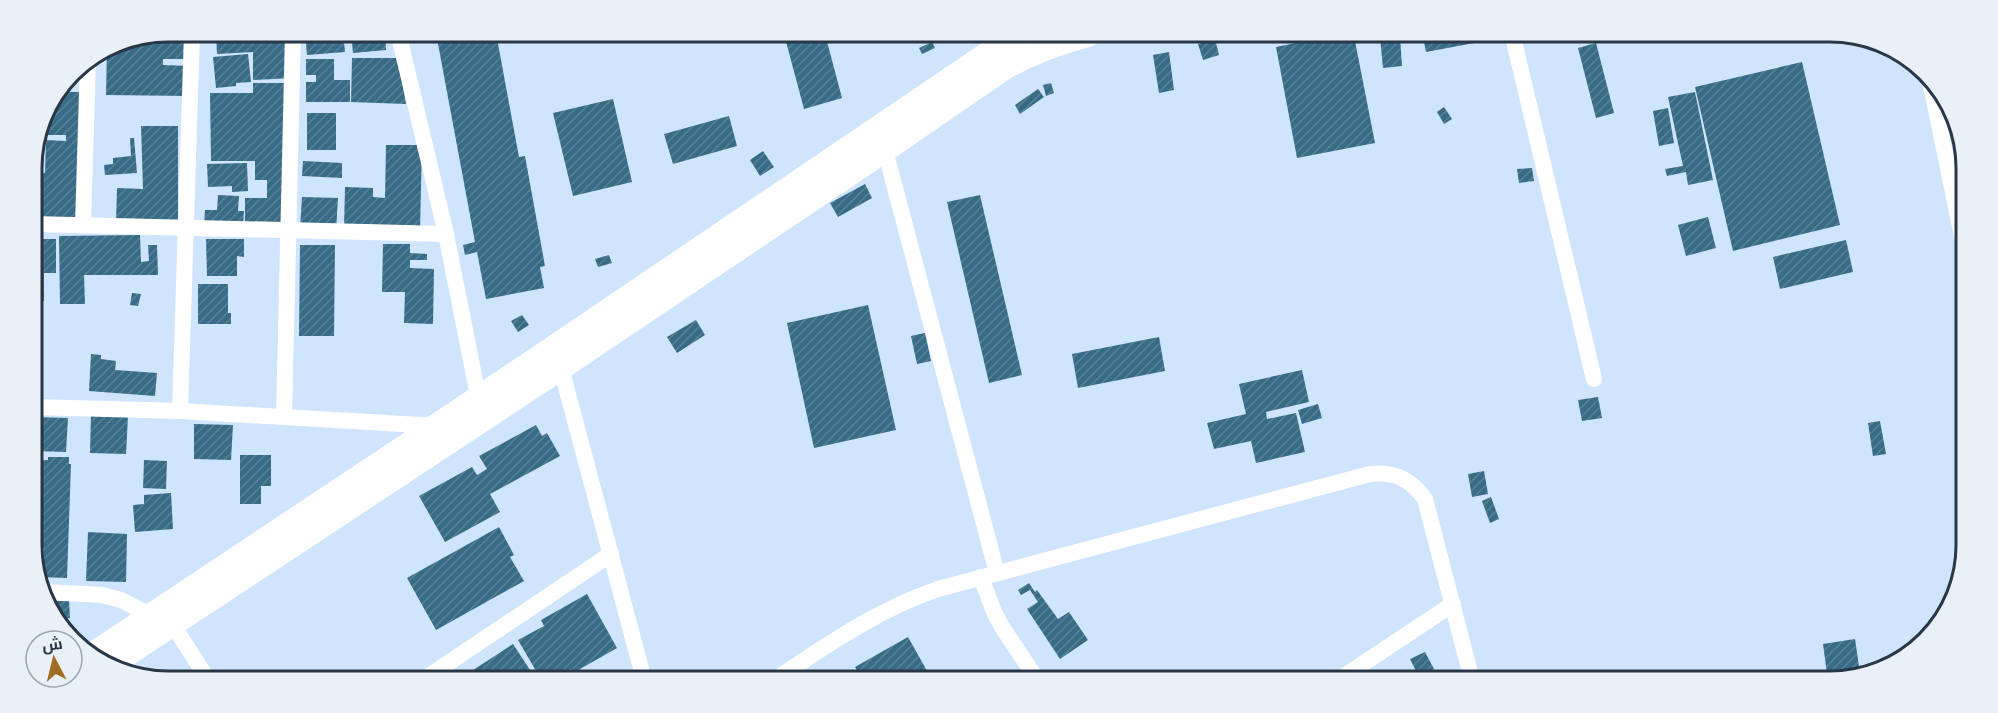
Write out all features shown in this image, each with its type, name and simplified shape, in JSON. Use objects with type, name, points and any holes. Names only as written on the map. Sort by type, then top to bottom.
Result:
[{"type":"main road","points":[[119,661],[1006,42]]},
{"type":"main road","points":[[480,408],[561,368],[1004,68],[1047,47],[1064,42]]},
{"type":"main road","points":[[99,650],[150,615],[446,431]]},
{"type":"street","points":[[180,411],[192,42]]},
{"type":"street","points":[[284,417],[293,42]]},
{"type":"street","points":[[400,42],[446,234],[480,408]]},
{"type":"street","points":[[1514,42],[1594,379]]},
{"type":"street","points":[[83,225],[88,71]]},
{"type":"street","points":[[1933,95],[1956,207]]},
{"type":"street","points":[[885,150],[989,575],[994,612],[1031,671]]},
{"type":"street","points":[[42,224],[446,234]]},
{"type":"street","points":[[561,368],[642,671]]},
{"type":"street","points":[[42,407],[180,411],[284,417],[446,431]]},
{"type":"street","points":[[788,671],[845,633],[894,606],[938,589],[1380,472],[1402,477],[1412,483],[1425,499],[1470,671]]},
{"type":"street","points":[[436,671],[611,554]]},
{"type":"street","points":[[52,592],[102,595],[121,600],[150,615]]},
{"type":"street","points":[[1352,671],[1453,604]]},
{"type":"street","points":[[172,625],[202,671]]},
{"type":"building","points":[[184,42],[184,59],[163,59],[163,65],[190,66],[189,96],[106,95],[107,58],[143,44]]},
{"type":"building","points":[[216,42],[291,42],[293,78],[253,80],[253,52],[217,54]]},
{"type":"building","points":[[306,42],[344,42],[345,52],[307,55]]},
{"type":"building","points":[[352,42],[386,42],[386,50],[353,53]]},
{"type":"building","points":[[438,42],[498,42],[519,157],[525,156],[545,266],[540,267],[544,288],[486,299],[477,252],[465,255],[463,245],[475,242]]},
{"type":"building","points":[[786,42],[827,42],[842,98],[804,109]]},
{"type":"building","points":[[932,42],[935,48],[922,54],[919,48]]},
{"type":"building","points":[[1216,42],[1219,55],[1203,60],[1198,44]]},
{"type":"building","points":[[1301,42],[1355,42],[1375,143],[1297,158],[1276,47]]},
{"type":"building","points":[[1380,42],[1400,42],[1402,66],[1383,68]]},
{"type":"building","points":[[1424,42],[1480,42],[1426,52]]},
{"type":"building","points":[[1596,43],[1614,113],[1596,118],[1578,48]]},
{"type":"building","points":[[1169,52],[1174,90],[1159,93],[1153,55]]},
{"type":"building","points":[[248,54],[251,82],[216,88],[213,57]]},
{"type":"building","points":[[352,58],[398,58],[406,104],[351,102]]},
{"type":"building","points":[[306,59],[334,59],[334,80],[350,80],[350,102],[306,102],[306,82],[316,82],[316,75],[306,75]]},
{"type":"building","points":[[1802,62],[1840,225],[1733,251],[1695,87]]},
{"type":"building","points":[[253,83],[292,83],[284,227],[245,227],[245,198],[267,198],[267,180],[255,180],[255,161],[211,161],[210,93],[253,93]]},
{"type":"building","points":[[1051,83],[1054,93],[1046,96],[1043,85]]},
{"type":"building","points":[[1038,89],[1044,97],[1020,114],[1015,105]]},
{"type":"building","points":[[67,92],[85,92],[81,220],[42,219],[42,173],[45,173],[46,140],[66,141],[66,135],[46,135],[55,112]]},
{"type":"building","points":[[1695,92],[1713,180],[1688,185],[1686,172],[1667,176],[1665,169],[1683,166],[1668,97]]},
{"type":"building","points":[[613,99],[632,182],[573,196],[553,113]]},
{"type":"building","points":[[1444,107],[1452,119],[1444,124],[1437,112]]},
{"type":"building","points":[[1668,108],[1674,143],[1659,146],[1653,111]]},
{"type":"building","points":[[307,113],[336,113],[336,150],[307,150]]},
{"type":"building","points":[[729,116],[737,146],[673,164],[664,134]]},
{"type":"building","points":[[141,126],[178,126],[178,222],[116,222],[117,188],[143,189]]},
{"type":"building","points":[[130,138],[134,138],[137,173],[105,175],[104,165],[113,164],[113,158],[131,156]]},
{"type":"building","points":[[386,145],[422,145],[420,230],[344,228],[345,187],[373,188],[373,197],[385,198]]},
{"type":"building","points":[[763,151],[774,167],[760,176],[750,160]]},
{"type":"building","points":[[303,161],[342,163],[342,178],[302,176]]},
{"type":"building","points":[[247,163],[248,191],[232,192],[232,186],[208,187],[207,164]]},
{"type":"building","points":[[1532,168],[1534,181],[1519,183],[1517,169]]},
{"type":"building","points":[[865,184],[872,198],[838,217],[830,203]]},
{"type":"building","points":[[218,195],[239,196],[238,211],[244,211],[243,226],[204,225],[205,210],[217,210]]},
{"type":"building","points":[[980,195],[1022,375],[989,383],[947,202]]},
{"type":"building","points":[[302,197],[338,198],[336,231],[300,229]]},
{"type":"building","points":[[1708,217],[1716,248],[1686,256],[1678,225]]},
{"type":"building","points":[[140,235],[141,262],[149,261],[148,245],[157,245],[158,275],[84,275],[85,304],[60,304],[59,236]]},
{"type":"building","points":[[42,239],[56,239],[56,273],[44,273],[44,301],[42,301]]},
{"type":"building","points":[[206,239],[244,239],[244,257],[237,256],[237,276],[207,276]]},
{"type":"building","points":[[1846,240],[1853,272],[1780,289],[1773,257]]},
{"type":"building","points":[[383,244],[410,244],[410,253],[427,254],[427,260],[410,260],[410,268],[434,269],[433,324],[404,323],[405,292],[382,292]]},
{"type":"building","points":[[300,245],[335,245],[334,336],[299,336]]},
{"type":"building","points":[[609,255],[612,263],[598,267],[595,259]]},
{"type":"building","points":[[198,284],[228,284],[228,313],[231,313],[231,324],[198,324]]},
{"type":"building","points":[[132,293],[141,294],[138,306],[130,305]]},
{"type":"building","points":[[868,305],[896,430],[814,448],[787,323]]},
{"type":"building","points":[[522,315],[529,325],[518,332],[511,321]]},
{"type":"building","points":[[696,320],[705,335],[677,353],[667,337]]},
{"type":"building","points":[[925,333],[931,361],[917,364],[911,336]]},
{"type":"building","points":[[1159,337],[1165,371],[1078,388],[1072,354]]},
{"type":"building","points":[[91,354],[101,355],[101,359],[116,361],[115,370],[157,373],[155,396],[89,391]]},
{"type":"building","points":[[1302,370],[1309,402],[1266,412],[1267,419],[1296,413],[1305,452],[1256,463],[1251,441],[1214,449],[1207,423],[1246,414],[1239,384]]},
{"type":"building","points":[[1598,397],[1602,418],[1582,421],[1578,400]]},
{"type":"building","points":[[1318,404],[1322,418],[1302,424],[1298,410]]},
{"type":"building","points":[[91,414],[128,416],[126,454],[90,453]]},
{"type":"building","points":[[42,417],[68,418],[66,452],[42,451]]},
{"type":"building","points":[[1880,421],[1886,454],[1873,456],[1868,423]]},
{"type":"building","points":[[194,424],[233,425],[231,460],[194,459]]},
{"type":"building","points":[[536,425],[542,436],[547,433],[560,456],[490,494],[500,512],[445,542],[419,496],[472,467],[477,475],[487,469],[479,456]]},
{"type":"building","points":[[240,455],[271,455],[271,486],[261,486],[261,504],[240,504]]},
{"type":"building","points":[[48,457],[69,457],[69,464],[71,464],[67,578],[46,577],[44,570],[42,460],[48,460]]},
{"type":"building","points":[[144,460],[167,461],[166,489],[143,488]]},
{"type":"building","points":[[1484,471],[1488,494],[1472,497],[1468,474]]},
{"type":"building","points":[[171,493],[173,529],[135,532],[133,505],[144,504],[144,495]]},
{"type":"building","points":[[1491,497],[1499,519],[1490,523],[1482,501]]},
{"type":"building","points":[[499,527],[514,555],[510,557],[524,581],[436,630],[407,578]]},
{"type":"building","points":[[88,532],[127,534],[126,582],[86,581]]},
{"type":"building","points":[[1029,583],[1035,592],[1037,590],[1058,619],[1069,612],[1088,640],[1060,659],[1027,609],[1038,602],[1030,590],[1021,595],[1018,590]]},
{"type":"building","points":[[587,594],[617,648],[577,671],[571,669],[568,671],[536,671],[518,640],[544,626],[541,620]]},
{"type":"building","points":[[69,600],[70,618],[66,618],[55,601]]},
{"type":"building","points":[[908,637],[927,671],[857,671],[855,667]]},
{"type":"building","points":[[1855,639],[1859,668],[1827,671],[1823,644]]},
{"type":"building","points":[[513,644],[531,671],[472,671]]},
{"type":"building","points":[[1425,652],[1434,669],[1416,671],[1410,659]]}]
